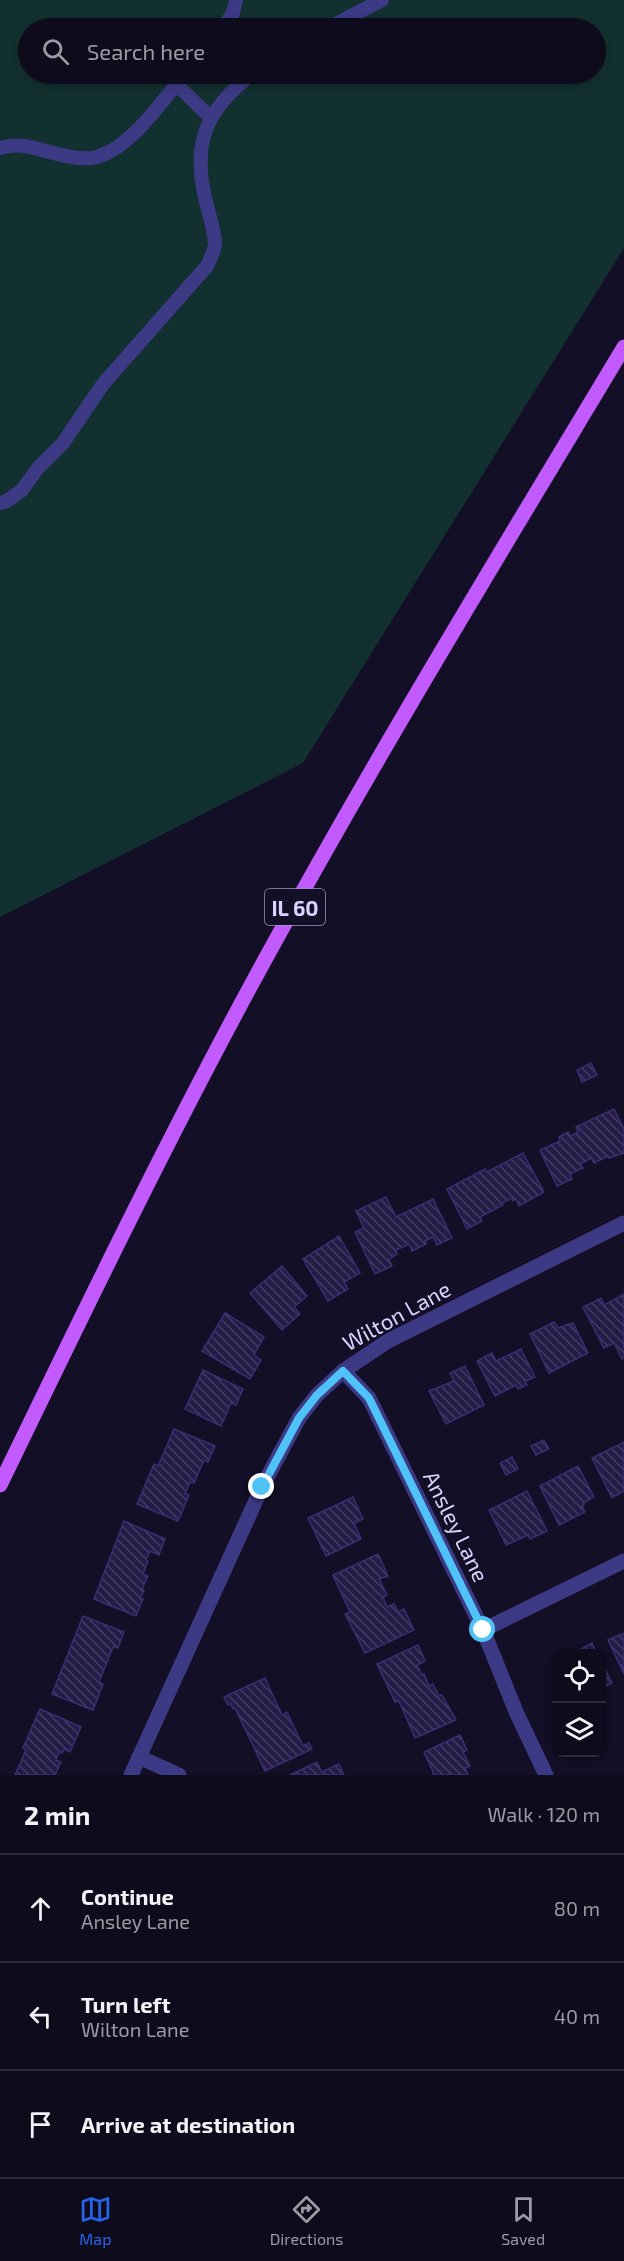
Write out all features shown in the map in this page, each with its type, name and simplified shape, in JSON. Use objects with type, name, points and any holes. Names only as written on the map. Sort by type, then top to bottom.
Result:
[{"type":"main road","name":"IL 60","points":[[0,1485],[163,1150],[250,987],[410,702],[624,347]]},
{"type":"street","name":"Wilton Lane","points":[[131,1775],[262,1487],[299,1418],[317,1395],[343,1371],[388,1341],[624,1223]]},
{"type":"street","name":"Ansley Lane","points":[[343,1371],[369,1398],[483,1630],[517,1714],[546,1775]]},
{"type":"street","points":[[483,1630],[624,1561]]},
{"type":"street","points":[[139,1757],[179,1775]]},
{"type":"lane","points":[[230,18],[236,0]]},
{"type":"lane","points":[[347,18],[382,0]]},
{"type":"lane","points":[[0,148],[28,145],[51,153],[79,158],[98,157],[119,146],[144,122],[177,84]]},
{"type":"lane","points":[[185,84],[211,118]]},
{"type":"lane","points":[[0,503],[7,501],[22,490],[38,468],[63,443],[103,384],[207,266],[215,244],[202,183],[201,143],[211,118],[230,91],[239,84]]},
{"type":"green space","points":[[0,0],[624,0],[624,248],[303,763],[0,917]]},
{"type":"building","points":[[591,1063],[597,1075],[582,1082],[577,1070]]},
{"type":"building","points":[[614,1109],[624,1129],[624,1153],[609,1158],[608,1156],[594,1163],[591,1158],[580,1164],[583,1168],[570,1174],[572,1179],[557,1186],[540,1150],[560,1141],[559,1137],[568,1132],[570,1136],[578,1132],[576,1127]]},
{"type":"building","points":[[523,1153],[544,1192],[519,1206],[516,1199],[513,1201],[512,1198],[480,1217],[482,1221],[467,1229],[447,1189],[485,1169],[487,1172]]},
{"type":"building","points":[[386,1197],[396,1217],[433,1199],[452,1238],[437,1245],[433,1237],[425,1241],[426,1244],[412,1251],[409,1244],[396,1250],[397,1254],[389,1259],[392,1266],[375,1274],[355,1232],[364,1228],[356,1211]]},
{"type":"building","points":[[339,1236],[360,1273],[344,1282],[348,1289],[328,1301],[303,1259]]},
{"type":"building","points":[[282,1266],[307,1296],[294,1307],[300,1314],[282,1330],[250,1293]]},
{"type":"building","points":[[624,1294],[624,1358],[622,1359],[614,1343],[604,1348],[583,1307],[601,1298],[604,1305]]},
{"type":"building","points":[[225,1313],[264,1337],[254,1355],[261,1360],[250,1379],[202,1351]]},
{"type":"building","points":[[554,1322],[558,1328],[573,1323],[588,1353],[549,1373],[530,1334]]},
{"type":"building","points":[[521,1349],[535,1377],[525,1381],[527,1385],[518,1389],[516,1385],[495,1396],[477,1361],[492,1353],[496,1361]]},
{"type":"building","points":[[465,1366],[484,1405],[446,1424],[429,1391],[454,1381],[450,1373]]},
{"type":"building","points":[[203,1370],[243,1389],[236,1405],[231,1403],[221,1426],[185,1409]]},
{"type":"building","points":[[174,1429],[215,1446],[208,1462],[204,1460],[194,1483],[190,1482],[185,1494],[189,1495],[178,1521],[137,1504],[154,1464],[158,1466]]},
{"type":"building","points":[[544,1440],[549,1449],[536,1455],[531,1446]]},
{"type":"building","points":[[624,1442],[624,1491],[612,1498],[592,1458]]},
{"type":"building","points":[[512,1457],[518,1469],[506,1475],[500,1463]]},
{"type":"building","points":[[578,1466],[594,1497],[583,1503],[585,1512],[559,1525],[540,1486]]},
{"type":"building","points":[[527,1491],[547,1531],[530,1539],[528,1535],[506,1545],[489,1510]]},
{"type":"building","points":[[353,1497],[363,1519],[354,1523],[361,1539],[326,1556],[308,1518]]},
{"type":"building","points":[[124,1521],[165,1539],[159,1555],[150,1551],[146,1560],[148,1561],[143,1574],[148,1576],[142,1589],[144,1590],[140,1599],[143,1599],[136,1616],[94,1599]]},
{"type":"building","points":[[378,1554],[388,1576],[379,1579],[387,1595],[383,1597],[387,1607],[394,1604],[398,1612],[404,1609],[414,1630],[365,1653],[345,1614],[350,1612],[333,1575]]},
{"type":"building","points":[[83,1616],[124,1632],[118,1648],[113,1647],[99,1682],[103,1684],[93,1710],[52,1694]]},
{"type":"building","points":[[624,1633],[624,1674],[608,1640]]},
{"type":"building","points":[[592,1643],[595,1649],[581,1649]]},
{"type":"building","points":[[418,1645],[425,1661],[417,1665],[422,1675],[424,1674],[429,1686],[433,1684],[439,1696],[442,1695],[456,1720],[415,1738],[399,1701],[395,1702],[377,1664]]},
{"type":"building","points":[[606,1671],[612,1683],[606,1686]]},
{"type":"building","points":[[265,1678],[282,1715],[287,1712],[303,1746],[309,1743],[312,1749],[265,1771],[235,1708],[233,1709],[231,1704],[228,1705],[224,1697]]},
{"type":"building","points":[[40,1709],[81,1727],[70,1752],[64,1749],[62,1753],[60,1751],[56,1760],[61,1762],[55,1775],[15,1775],[26,1750],[23,1748]]},
{"type":"building","points":[[460,1735],[467,1750],[463,1752],[470,1766],[465,1768],[468,1775],[432,1775],[434,1774],[424,1752]]},
{"type":"building","points":[[317,1762],[322,1772],[339,1764],[344,1775],[290,1775]]},
{"type":"route","points":[[262,1487],[299,1418],[317,1395],[343,1371],[369,1398],[483,1630]]}]
